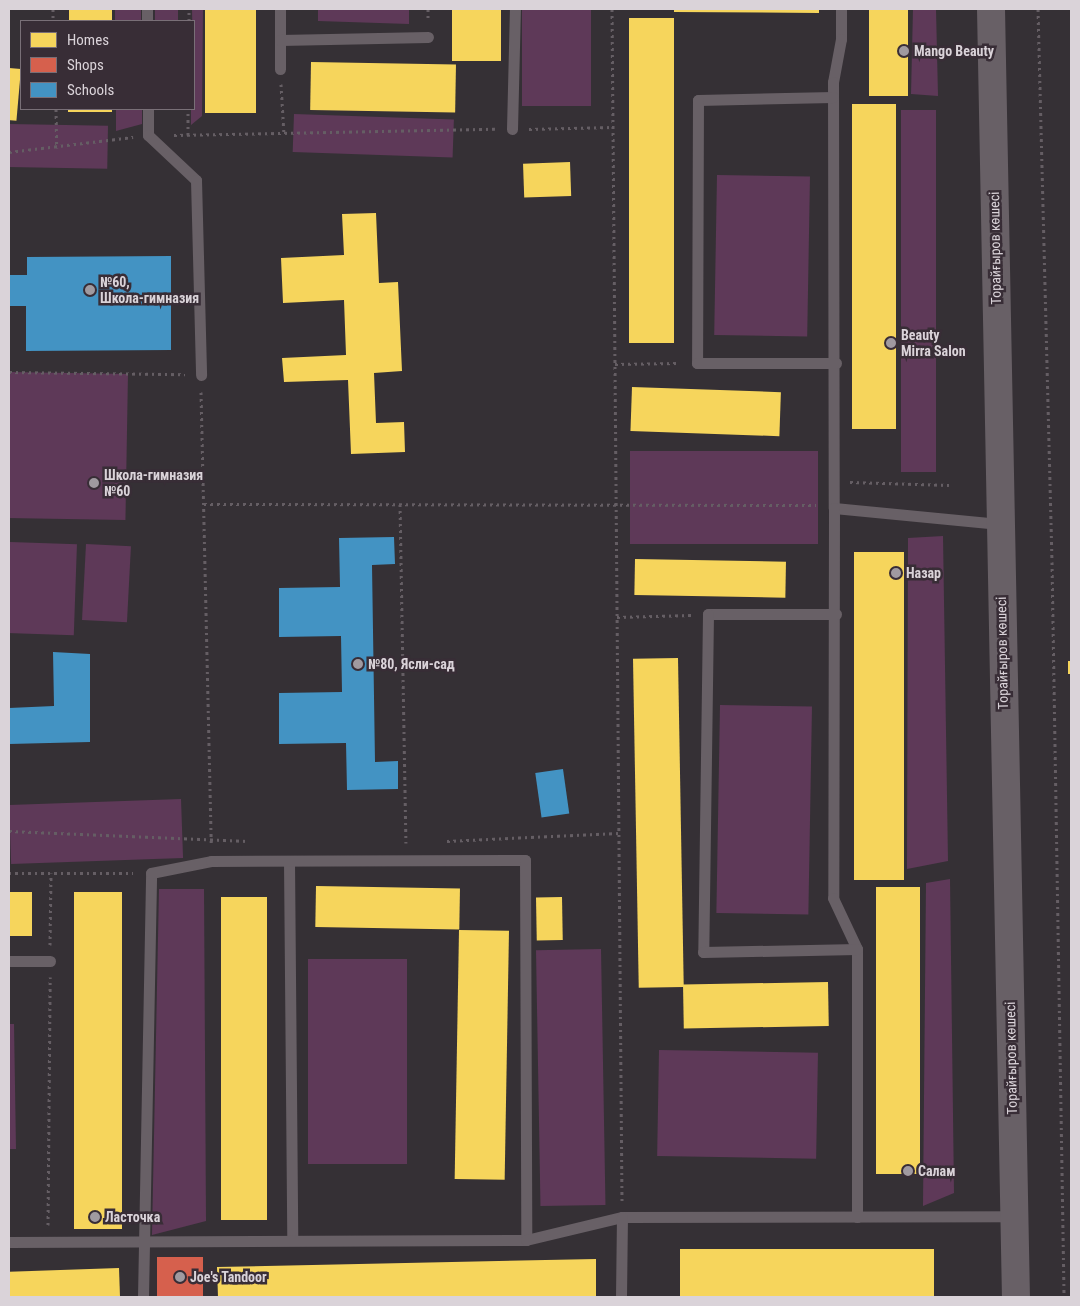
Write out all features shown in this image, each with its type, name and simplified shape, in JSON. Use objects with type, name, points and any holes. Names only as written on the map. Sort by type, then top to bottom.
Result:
[{"type":"street","name":"Торайғыров көшесі","points":[[992,9],[999,524],[1016,1297]]},
{"type":"lane","points":[[280,9],[280,69]]},
{"type":"lane","points":[[512,129],[515,9]]},
{"type":"lane","points":[[841,9],[841,39],[833,97],[836,363],[834,898],[857,949],[857,1217]]},
{"type":"lane","points":[[280,40],[428,38]]},
{"type":"lane","points":[[833,97],[698,100],[698,364],[836,363]]},
{"type":"lane","points":[[148,110],[148,135],[196,180],[201,375]]},
{"type":"lane","points":[[834,504],[999,524]]},
{"type":"lane","points":[[836,614],[708,614],[703,952],[857,949]]},
{"type":"lane","points":[[143,1297],[151,874],[211,861],[525,860],[526,1240]]},
{"type":"lane","points":[[289,861],[292,1239]]},
{"type":"lane","points":[[9,961],[50,961]]},
{"type":"lane","points":[[9,1242],[144,1243],[292,1239],[526,1240],[622,1217],[1014,1216]]},
{"type":"lane","points":[[622,1217],[622,1297]]},
{"type":"path","points":[[612,9],[622,1217]]},
{"type":"path","points":[[1038,9],[1052,562],[1064,1297]]},
{"type":"path","points":[[280,69],[284,134]]},
{"type":"path","points":[[56,110],[57,148]]},
{"type":"path","points":[[188,110],[188,135]]},
{"type":"path","points":[[9,152],[57,148],[148,135],[613,127]]},
{"type":"path","points":[[615,364],[698,364]]},
{"type":"path","points":[[9,372],[201,375],[211,861]]},
{"type":"path","points":[[834,504],[848,482],[949,485]]},
{"type":"path","points":[[204,504],[808,503]]},
{"type":"path","points":[[400,504],[406,861]]},
{"type":"path","points":[[617,617],[708,614]]},
{"type":"path","points":[[9,831],[250,841]]},
{"type":"path","points":[[443,841],[619,833]]},
{"type":"path","points":[[396,843],[415,842]]},
{"type":"path","points":[[48,1242],[51,873]]},
{"type":"path","points":[[9,874],[151,874]]},
{"type":"shaded area","points":[[115,9],[141,9],[141,20],[115,20]]},
{"type":"shaded area","points":[[155,9],[178,9],[178,20],[155,20]]},
{"type":"shaded area","points":[[192,9],[203,9],[202,116],[191,125],[191,110],[195,110],[195,20],[192,20]]},
{"type":"shaded area","points":[[318,9],[409,9],[409,24],[318,21]]},
{"type":"shaded area","points":[[522,9],[591,9],[591,106],[522,106]]},
{"type":"shaded area","points":[[913,9],[936,9],[938,96],[911,94]]},
{"type":"shaded area","points":[[116,110],[142,110],[142,124],[116,131]]},
{"type":"shaded area","points":[[901,110],[936,110],[936,472],[901,472]]},
{"type":"shaded area","points":[[294,114],[454,120],[453,158],[293,152]]},
{"type":"shaded area","points":[[9,124],[108,126],[107,169],[9,167]]},
{"type":"shaded area","points":[[717,175],[810,177],[807,337],[714,335]]},
{"type":"shaded area","points":[[9,372],[128,374],[125,520],[9,518]]},
{"type":"shaded area","points":[[630,451],[818,451],[818,544],[630,544]]},
{"type":"shaded area","points":[[943,536],[948,861],[907,869],[908,538]]},
{"type":"shaded area","points":[[10,542],[77,544],[74,635],[9,633]]},
{"type":"shaded area","points":[[86,544],[131,546],[127,622],[82,620]]},
{"type":"shaded area","points":[[720,705],[812,707],[808,915],[716,913]]},
{"type":"shaded area","points":[[181,799],[183,858],[11,864],[9,805]]},
{"type":"shaded area","points":[[950,879],[954,1193],[923,1206],[926,883]]},
{"type":"shaded area","points":[[159,889],[204,889],[206,1221],[152,1235]]},
{"type":"shaded area","points":[[601,949],[605,1205],[540,1206],[536,950]]},
{"type":"shaded area","points":[[308,959],[407,959],[407,1164],[308,1164]]},
{"type":"shaded area","points":[[9,1024],[14,1024],[16,1149],[9,1149]]},
{"type":"shaded area","points":[[659,1050],[818,1053],[816,1159],[657,1156]]},
{"type":"building: Homes","points":[[69,9],[112,9],[112,20],[69,20]]},
{"type":"building: Homes","points":[[205,9],[256,9],[256,113],[205,113]]},
{"type":"building: Homes","points":[[452,9],[501,9],[501,61],[452,61]]},
{"type":"building: Homes","points":[[674,9],[819,9],[819,13],[674,12]]},
{"type":"building: Homes","points":[[869,9],[908,9],[908,96],[869,96]]},
{"type":"building: Homes","points":[[629,18],[674,18],[674,343],[629,343]]},
{"type":"building: Homes","points":[[311,62],[456,65],[455,113],[310,110]]},
{"type":"building: Homes","points":[[9,68],[20,69],[16,121],[9,120]]},
{"type":"building: Homes","points":[[852,104],[896,104],[896,429],[852,429]]},
{"type":"building: Homes","points":[[68,110],[112,110],[112,112],[68,112]]},
{"type":"building: Homes","points":[[570,162],[571,196],[524,198],[523,164]]},
{"type":"building: Homes","points":[[376,213],[379,283],[398,282],[402,371],[374,373],[376,423],[404,422],[405,452],[351,454],[348,380],[284,382],[282,358],[346,355],[344,300],[283,303],[281,258],[344,255],[342,214]]},
{"type":"building: Homes","points":[[632,387],[781,392],[779,436],[630,431]]},
{"type":"building: Homes","points":[[854,552],[904,552],[904,880],[854,880]]},
{"type":"building: Homes","points":[[635,559],[786,562],[785,598],[634,595]]},
{"type":"building: Homes","points":[[678,658],[684,987],[639,988],[633,659]]},
{"type":"building: Homes","points":[[1068,661],[1071,661],[1071,674],[1068,674]]},
{"type":"building: Homes","points":[[316,886],[460,889],[459,930],[315,927]]},
{"type":"building: Homes","points":[[876,887],[920,887],[920,1174],[876,1174]]},
{"type":"building: Homes","points":[[9,892],[32,892],[32,936],[9,936]]},
{"type":"building: Homes","points":[[74,892],[122,892],[122,1229],[74,1229]]},
{"type":"building: Homes","points":[[221,897],[267,897],[267,1220],[221,1220]]},
{"type":"building: Homes","points":[[536,897],[562,897],[563,940],[537,940]]},
{"type":"building: Homes","points":[[459,930],[509,931],[505,1180],[455,1179]]},
{"type":"building: Homes","points":[[828,982],[829,1026],[684,1029],[683,985]]},
{"type":"building: Homes","points":[[680,1249],[934,1249],[934,1297],[680,1297]]},
{"type":"building: Homes","points":[[596,1259],[596,1297],[218,1297],[217,1267]]},
{"type":"building: Homes","points":[[119,1268],[120,1297],[10,1297],[9,1272]]},
{"type":"building: Shops","name":"Joe's Tandoor","points":[[157,1257],[203,1257],[203,1297],[157,1297]]},
{"type":"building: Schools","name":"№60, Школа-гимназия","points":[[171,256],[171,350],[26,351],[26,306],[9,306],[9,275],[27,275],[27,257]]},
{"type":"building: Schools","name":"№80, Ясли-сад","points":[[394,537],[395,564],[372,565],[375,762],[398,761],[398,789],[347,790],[346,743],[279,744],[279,693],[342,692],[341,636],[279,637],[279,588],[340,587],[339,538]]},
{"type":"building: Schools","points":[[53,652],[90,654],[90,742],[9,744],[9,708],[54,706]]},
{"type":"building: Schools","points":[[563,769],[569,814],[542,817],[535,773]]},
{"type":"place","name":"Mango Beauty","points":[[904,51]]},
{"type":"place","name":"№60, Школа-гимназия","points":[[90,290]]},
{"type":"place","name":"Beauty Mirra Salon","points":[[891,343]]},
{"type":"place","name":"Школа-гимназия №60","points":[[94,483]]},
{"type":"place","name":"Назар","points":[[896,573]]},
{"type":"place","name":"№80, Ясли-сад","points":[[358,664]]},
{"type":"place","name":"Салам","points":[[908,1171]]},
{"type":"place","name":"Ласточка","points":[[95,1217]]},
{"type":"place","name":"Joe's Tandoor","points":[[180,1277]]}]
